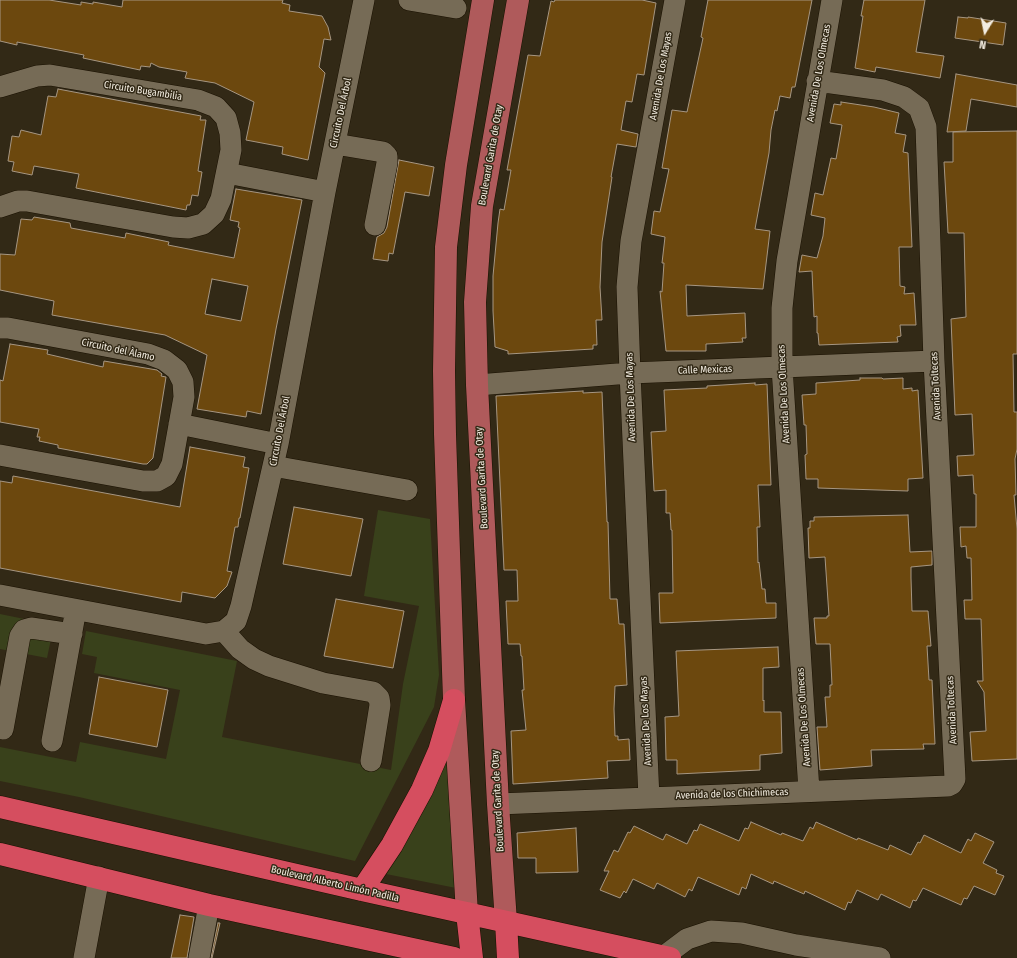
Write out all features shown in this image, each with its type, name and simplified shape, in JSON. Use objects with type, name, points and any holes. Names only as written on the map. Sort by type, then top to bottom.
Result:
[{"type":"highway","points":[[362,890],[392,845],[422,790],[439,750],[454,700]]},
{"type":"highway","name":"Boulevard Alberto Limón Padilla","points":[[0,807],[467,914],[666,957]]},
{"type":"highway","points":[[0,854],[209,905],[454,958]]},
{"type":"highway","points":[[467,914],[472,958]]},
{"type":"highway","name":"Boulevard Garita de Otay","points":[[506,922],[508,958]]},
{"type":"main road","points":[[467,914],[454,700],[445,434],[444,370],[446,247],[456,165],[483,0]]},
{"type":"main road","name":"Boulevard Garita de Otay","points":[[506,922],[498,804],[477,385],[475,302],[482,206],[518,0]]},
{"type":"street","name":"Circuito Del Árbol","points":[[224,631],[236,621],[242,606],[278,444],[325,192],[364,0]]},
{"type":"street","name":"Avenida De Los Mayas","points":[[649,798],[627,287],[631,241],[675,0]]},
{"type":"street","name":"Avenida De Los Olmecas","points":[[809,791],[782,367],[782,308],[784,286],[832,0]]},
{"type":"street","points":[[417,1],[456,8]]},
{"type":"street","name":"Circuito Bugambilia","points":[[0,87],[37,76],[50,75],[198,100],[216,107],[226,118],[230,133],[231,150],[221,199],[214,214],[202,224],[188,228],[173,227],[33,202],[18,201],[0,207]]},
{"type":"street","name":"Avenida Toltecas","points":[[818,80],[883,90],[904,97],[919,108],[926,127],[934,362],[955,772]]},
{"type":"street","points":[[335,144],[383,152],[387,156],[375,225]]},
{"type":"street","points":[[227,173],[325,192]]},
{"type":"street","name":"Circuito del Àlamo","points":[[0,328],[8,328],[148,354],[164,360],[177,370],[183,382],[184,397],[172,464],[166,476],[157,481],[144,481],[0,455]]},
{"type":"street","name":"Calle Mexicas","points":[[477,385],[630,373],[934,362]]},
{"type":"street","points":[[179,424],[278,444]]},
{"type":"street","points":[[273,466],[407,490]]},
{"type":"street","points":[[0,595],[206,634],[224,631],[240,649],[254,659],[269,666],[322,683],[373,692],[379,698],[380,704],[371,761]]},
{"type":"street","points":[[52,741],[76,610]]},
{"type":"street","points":[[3,729],[20,636],[24,630],[31,628],[72,634]]},
{"type":"street","name":"Avenida de los Chichimecas","points":[[498,804],[948,786],[952,784],[955,779],[955,772]]},
{"type":"street","points":[[84,958],[99,877]]},
{"type":"street","points":[[199,958],[209,905]]},
{"type":"street","points":[[666,957],[687,939],[711,931],[742,934],[796,945],[880,958]]},
{"type":"green space","points":[[378,510],[430,519],[439,675],[434,707],[355,861],[79,797],[0,781],[0,747],[76,762],[80,742],[166,759],[180,690],[94,673],[97,657],[82,654],[86,631],[237,661],[222,737],[391,770],[403,684],[419,606],[364,596]]},
{"type":"green space","points":[[0,614],[54,625],[47,658],[0,649]]},
{"type":"green space","points":[[447,751],[456,888],[386,874]]},
{"type":"building","points":[[0,0],[49,0],[81,5],[81,2],[93,4],[93,2],[122,7],[123,0],[283,0],[282,3],[290,5],[289,11],[322,16],[328,27],[331,40],[324,39],[319,67],[325,73],[308,160],[282,154],[283,147],[246,140],[254,102],[215,83],[185,78],[187,72],[159,67],[151,63],[150,67],[141,66],[140,70],[83,58],[84,55],[17,42],[17,45],[0,41]]},
{"type":"building","points":[[555,0],[642,0],[656,3],[644,75],[637,74],[632,102],[626,101],[621,130],[638,134],[636,147],[617,144],[611,177],[602,242],[600,287],[602,320],[596,320],[597,345],[593,345],[593,349],[508,354],[508,351],[495,347],[493,276],[498,223],[500,209],[504,210],[511,170],[507,170],[528,55],[540,56],[551,1],[554,2]]},
{"type":"building","points":[[708,0],[812,0],[795,87],[792,87],[790,98],[780,96],[777,111],[775,110],[771,130],[769,153],[755,229],[770,231],[763,289],[686,285],[687,316],[745,313],[746,338],[742,338],[743,342],[706,344],[706,351],[666,351],[660,291],[662,292],[664,263],[662,263],[665,237],[651,234],[654,211],[660,212],[669,169],[662,168],[672,110],[687,112],[703,38],[701,37]]},
{"type":"building","points":[[864,0],[925,0],[916,52],[944,56],[940,78],[876,67],[875,72],[855,68]]},
{"type":"building","points":[[958,17],[968,17],[1006,23],[1003,45],[955,38]]},
{"type":"building","points":[[956,74],[1017,85],[1017,107],[971,99],[966,131],[947,132]]},
{"type":"building","points":[[58,89],[201,116],[200,120],[206,120],[198,171],[202,172],[198,196],[192,195],[190,205],[187,205],[186,210],[76,188],[79,174],[34,166],[32,175],[12,171],[14,162],[8,161],[12,136],[19,137],[21,130],[41,135],[48,96],[56,97]]},
{"type":"building","points":[[841,102],[874,107],[899,113],[895,133],[906,135],[903,152],[908,153],[912,247],[899,247],[900,286],[905,287],[904,294],[914,293],[916,325],[900,325],[901,336],[897,337],[898,342],[819,345],[817,316],[814,317],[812,271],[799,272],[802,255],[817,258],[823,236],[825,218],[811,215],[815,193],[823,195],[831,158],[836,159],[842,125],[830,123],[834,104],[841,105]]},
{"type":"building","points":[[1017,131],[1017,354],[1013,354],[1014,412],[1017,412],[1017,449],[1015,459],[1016,495],[1014,495],[1017,529],[1017,759],[972,761],[970,732],[986,731],[984,692],[977,681],[983,681],[981,619],[965,619],[964,600],[972,600],[971,558],[967,558],[966,546],[961,547],[960,527],[976,527],[976,494],[974,494],[973,475],[958,476],[957,456],[974,455],[972,414],[955,415],[951,319],[966,317],[964,233],[948,233],[944,162],[953,162],[953,132]]},
{"type":"building","points":[[399,160],[434,167],[429,196],[405,192],[393,254],[389,253],[388,261],[373,259],[377,237],[384,233],[387,227]]},
{"type":"building","points":[[236,189],[302,200],[276,329],[261,414],[247,411],[246,417],[197,409],[207,355],[165,335],[52,315],[54,301],[0,290],[0,254],[15,255],[21,219],[32,220],[34,217],[70,223],[71,228],[125,238],[126,233],[169,242],[168,245],[234,258],[240,228],[238,227],[239,222],[230,220]],"holes":[[[212,279],[248,286],[241,321],[205,314]]]},
{"type":"building","points":[[10,344],[48,350],[47,354],[103,367],[104,361],[157,370],[162,374],[161,376],[166,377],[153,458],[147,464],[143,464],[58,448],[58,445],[39,441],[40,437],[37,437],[39,429],[0,422],[0,380],[3,381]]},
{"type":"building","points":[[860,378],[903,378],[903,389],[912,388],[912,391],[918,390],[923,478],[908,479],[908,491],[818,488],[818,479],[806,479],[806,425],[804,425],[802,395],[816,394],[816,383],[860,380]]},
{"type":"building","points":[[755,383],[755,385],[767,384],[771,485],[758,485],[760,527],[757,527],[758,563],[759,562],[762,589],[765,589],[766,603],[776,603],[776,618],[660,623],[659,593],[673,593],[672,530],[670,513],[666,513],[666,490],[654,491],[651,432],[666,431],[664,390],[707,388],[707,386]]},
{"type":"building","points":[[583,391],[583,393],[602,392],[610,599],[617,599],[619,624],[624,624],[627,685],[615,686],[615,736],[618,736],[618,740],[629,739],[630,760],[607,761],[608,778],[513,784],[511,731],[526,730],[522,690],[524,690],[520,644],[508,644],[506,601],[518,601],[517,570],[504,570],[496,396]]},
{"type":"building","points":[[190,447],[245,457],[243,467],[249,468],[240,518],[238,527],[235,527],[227,571],[232,572],[227,586],[215,598],[182,592],[181,602],[0,568],[0,481],[12,483],[13,476],[180,507]]},
{"type":"building","points":[[294,507],[363,519],[351,576],[283,564]]},
{"type":"building","points":[[908,515],[910,552],[932,551],[932,565],[911,567],[911,578],[912,611],[928,611],[931,646],[927,646],[929,680],[932,680],[935,744],[923,744],[924,749],[871,750],[872,766],[820,770],[817,727],[827,727],[825,697],[830,697],[830,685],[832,685],[830,644],[816,644],[814,618],[827,618],[827,616],[829,616],[825,557],[809,558],[808,528],[810,528],[810,521],[814,521],[814,517]]},
{"type":"building","points":[[336,599],[404,611],[393,668],[324,656]]},
{"type":"building","points":[[778,647],[779,667],[763,668],[763,701],[764,700],[764,712],[781,712],[782,753],[760,755],[760,770],[677,774],[677,760],[666,760],[665,717],[679,716],[676,651]]},
{"type":"building","points":[[99,677],[168,690],[157,747],[89,734]]},
{"type":"building","points":[[751,822],[781,835],[782,833],[803,841],[810,827],[813,829],[816,822],[857,840],[858,838],[888,850],[890,845],[911,855],[918,842],[920,843],[924,835],[961,853],[968,839],[971,841],[975,833],[994,842],[983,863],[997,870],[996,873],[1004,876],[995,895],[974,886],[967,899],[964,898],[961,905],[923,888],[916,901],[913,900],[910,908],[881,894],[878,900],[857,890],[851,903],[848,902],[845,910],[805,891],[804,894],[774,881],[773,884],[751,874],[746,889],[742,887],[739,895],[698,877],[692,891],[689,889],[685,897],[657,883],[654,889],[633,879],[626,893],[624,891],[620,898],[600,890],[609,871],[604,871],[614,850],[618,852],[628,832],[630,833],[634,826],[663,840],[666,834],[687,844],[694,830],[697,831],[700,824],[739,841],[745,828],[748,829]]},
{"type":"building","points":[[576,828],[578,872],[536,873],[536,858],[518,858],[517,833]]},
{"type":"building","points":[[180,915],[194,917],[187,958],[171,958]]},
{"type":"building","points":[[218,923],[220,923],[211,958]]}]
